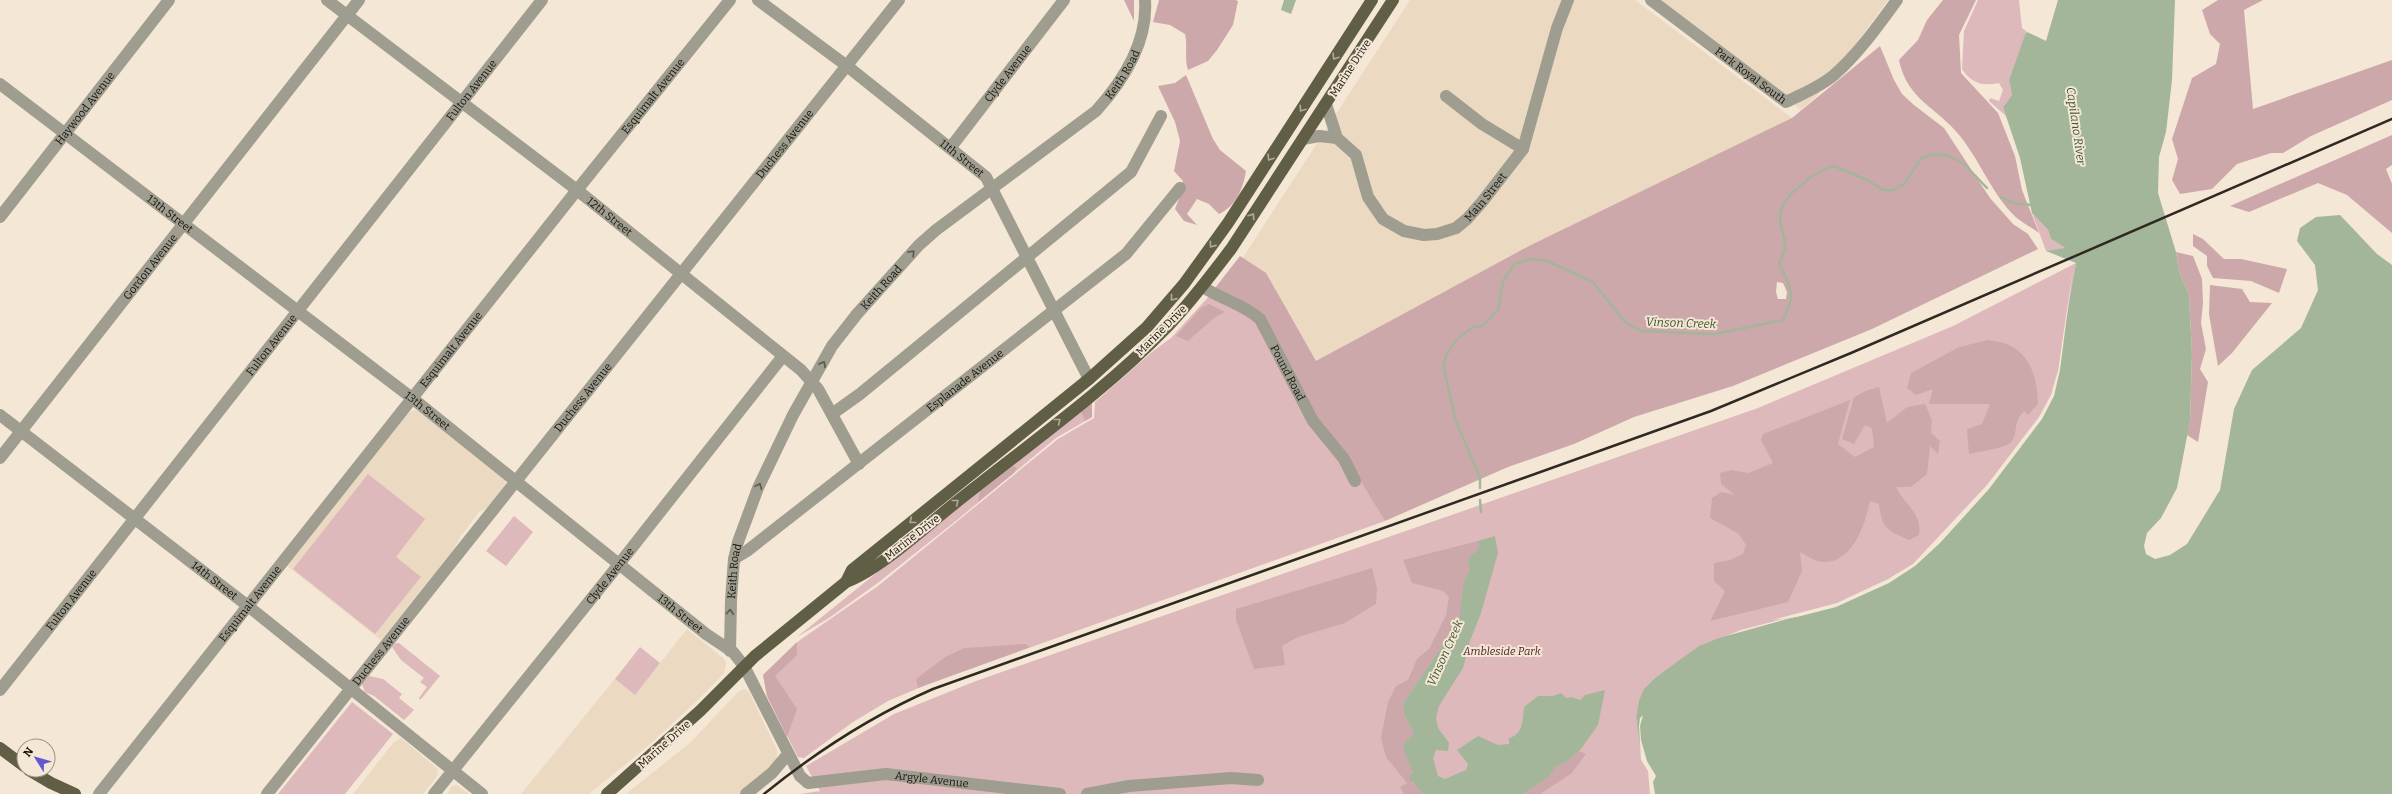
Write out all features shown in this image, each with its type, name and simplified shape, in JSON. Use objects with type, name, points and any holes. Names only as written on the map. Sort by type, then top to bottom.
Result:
[{"type":"main road","name":"Marine Drive","points":[[846,582],[852,570],[1089,379],[1147,328],[1196,268],[1228,223],[1372,0]]},
{"type":"main road","name":"Marine Drive","points":[[607,794],[700,711],[744,666],[846,582],[858,578],[902,545],[1090,396],[1167,327],[1203,287],[1231,249],[1393,0]]},
{"type":"main road","points":[[1196,268],[1203,287]]},
{"type":"main road","points":[[0,748],[16,760]]},
{"type":"main road","points":[[42,778],[75,794]]},
{"type":"street","name":"Haywood Avenue","points":[[0,216],[169,0]]},
{"type":"street","name":"12th Street","points":[[327,0],[460,103],[577,190],[783,356],[813,382],[859,464]]},
{"type":"street","name":"Gordon Avenue","points":[[0,458],[359,0]]},
{"type":"street","name":"Fulton Avenue","points":[[0,690],[542,0]]},
{"type":"street","name":"Esquimalt Avenue","points":[[99,794],[577,190],[730,0]]},
{"type":"street","name":"11th Street","points":[[758,0],[847,66],[986,177],[1026,260],[1089,379]]},
{"type":"street","name":"Duchess Avenue","points":[[267,794],[899,0]]},
{"type":"street","name":"Clyde Avenue","points":[[950,147],[1064,0]]},
{"type":"street","name":"Keith Road","points":[[730,650],[729,630],[734,559],[744,524],[758,488],[793,415],[832,346],[857,314],[904,261],[936,230],[992,187],[1082,124],[1110,95],[1143,34],[1146,18],[1144,0]]},
{"type":"street","name":"Main Street","points":[[1337,138],[1356,155],[1368,197],[1383,219],[1404,231],[1424,235],[1444,232],[1468,219],[1523,149],[1558,28],[1568,0]]},
{"type":"street","name":"Park Royal South","points":[[1650,0],[1786,102],[1820,85],[1834,74],[1872,33],[1897,0]]},
{"type":"street","name":"13th Street","points":[[0,84],[412,398],[706,634],[730,650],[744,666],[788,754],[805,782]]},
{"type":"street","points":[[1446,96],[1482,124],[1523,149]]},
{"type":"street","points":[[1303,139],[1319,136],[1337,138],[1326,104]]},
{"type":"street","points":[[832,414],[860,394],[1026,260],[1131,172],[1162,116]]},
{"type":"street","name":"Esplanade Avenue","points":[[734,559],[747,551],[859,464],[1052,310],[1126,254],[1180,188]]},
{"type":"street","name":"Pound Road","points":[[1203,287],[1224,299],[1245,308],[1260,319],[1313,421],[1344,459],[1355,480]]},
{"type":"street","name":"Clyde Avenue","points":[[434,794],[619,564],[783,356]]},
{"type":"street","name":"14th Street","points":[[0,415],[248,606],[482,794]]},
{"type":"street","points":[[746,794],[772,773],[788,754]]},
{"type":"street","name":"Argyle Avenue","points":[[805,782],[812,784],[851,777],[886,774],[1060,794]]},
{"type":"street","points":[[1087,794],[1129,786],[1231,778],[1258,780]]},
{"type":"shaded area","points":[[1124,0],[1134,0],[1134,21]]},
{"type":"shaded area","points":[[1159,0],[1238,1],[1233,25],[1217,50],[1208,61],[1188,70],[1186,61],[1185,34],[1170,25],[1153,22]]},
{"type":"shaded area","points":[[1410,0],[1635,0],[1792,118],[1308,371],[1242,259]]},
{"type":"shaded area","points":[[1658,0],[1888,0],[1818,95],[1801,110]]},
{"type":"shaded area","points":[[1943,0],[1976,0],[1959,35],[1961,73],[1998,113],[2015,156],[2022,190],[2039,233],[2018,219],[2009,210],[1994,190],[1960,136],[1916,94],[1903,74],[1899,60],[1918,40],[1927,20]]},
{"type":"shaded area","points":[[2218,0],[2263,0],[2244,10],[2253,109],[2392,60],[2392,100],[2311,136],[2283,153],[2271,153],[2237,164],[2212,189],[2180,194],[2172,180],[2178,159],[2172,139],[2192,78],[2216,64],[2220,44],[2210,34],[2202,10]]},
{"type":"shaded area","points":[[1880,46],[1894,80],[1902,94],[1944,128],[1990,198],[2013,224],[2028,234],[2038,249],[1872,329],[1733,386],[1634,417],[1574,444],[1508,467],[1385,521],[1342,450],[1319,422],[1263,315],[1215,288],[1240,256],[1266,273],[1316,361],[1529,246],[1792,118]],"holes":[[[1777,282],[1783,283],[1787,292],[1786,299],[1778,299],[1776,292]]]},
{"type":"shaded area","points":[[1186,75],[1213,139],[1220,150],[1246,171],[1238,196],[1225,211],[1219,214],[1209,204],[1197,199],[1187,214],[1197,225],[1184,221],[1175,209],[1182,191],[1183,181],[1174,171],[1180,141],[1175,122],[1158,86],[1175,83]]},
{"type":"shaded area","points":[[2392,135],[2392,165],[2386,169],[2392,184],[2392,233],[2347,195],[2318,183],[2249,212],[2230,206]]},
{"type":"shaded area","points":[[2193,234],[2203,239],[2224,259],[2241,259],[2287,269],[2279,293],[2251,281],[2213,278],[2207,266],[2207,256],[2193,246]]},
{"type":"shaded area","points":[[2176,252],[2193,256],[2202,279],[2203,303],[2201,323],[2206,349],[2200,369],[2208,382],[2198,442],[2187,435],[2190,421],[2192,354],[2189,295],[2179,271]]},
{"type":"shaded area","points":[[2210,285],[2242,289],[2250,302],[2272,303],[2232,353],[2218,366],[2209,314]]},
{"type":"shaded area","points":[[1209,304],[1225,312],[1214,318],[1188,341],[1176,336],[1201,308]]},
{"type":"shaded area","points":[[1988,340],[2009,345],[2024,356],[2035,378],[2038,404],[2028,415],[2024,411],[2018,419],[2013,440],[2010,443],[1999,448],[1969,454],[1967,429],[1982,424],[1990,404],[1929,404],[1933,389],[1916,395],[1907,388],[1911,373],[1959,347]]},
{"type":"shaded area","points":[[1879,387],[1887,423],[1907,407],[1925,404],[1932,420],[1931,433],[1940,441],[1938,454],[1930,446],[1927,474],[1911,487],[1896,487],[1916,515],[1920,528],[1919,535],[1909,540],[1895,534],[1884,524],[1879,504],[1870,501],[1865,521],[1856,541],[1842,556],[1833,561],[1820,562],[1800,552],[1802,571],[1788,602],[1710,621],[1725,591],[1714,581],[1714,563],[1730,560],[1743,554],[1746,545],[1739,534],[1710,518],[1712,498],[1721,492],[1735,495],[1721,484],[1720,473],[1732,470],[1748,473],[1773,463],[1761,440],[1763,434],[1850,400],[1838,444],[1855,457],[1874,447],[1872,428],[1865,425],[1854,444],[1842,439],[1854,397],[1868,390]]},
{"type":"shaded area","points":[[1090,401],[1092,403],[1092,417],[1085,421],[1080,409]]},
{"type":"shaded area","points":[[415,410],[423,413],[505,480],[505,484],[488,507],[479,512],[460,537],[453,551],[381,640],[286,565],[407,413]]},
{"type":"shaded area","points":[[1013,466],[1017,468],[1014,473],[978,502],[980,490]]},
{"type":"shaded area","points":[[1478,541],[1479,549],[1472,554],[1470,568],[1463,584],[1459,621],[1404,702],[1404,714],[1414,734],[1407,757],[1413,773],[1412,784],[1417,786],[1424,794],[1404,794],[1400,787],[1407,783],[1386,757],[1381,738],[1388,702],[1396,686],[1408,680],[1417,659],[1429,649],[1446,615],[1449,597],[1443,591],[1412,583],[1403,560]]},
{"type":"shaded area","points":[[1372,568],[1377,588],[1376,604],[1345,623],[1298,637],[1282,646],[1285,665],[1254,669],[1236,620],[1236,609]]},
{"type":"shaded area","points":[[687,629],[723,658],[726,663],[724,673],[700,698],[649,745],[589,794],[521,794],[615,679],[635,695]]},
{"type":"shaded area","points":[[797,642],[797,655],[775,676],[797,709],[787,737],[767,696],[763,675]]},
{"type":"shaded area","points":[[1025,644],[1030,647],[918,688],[916,679],[945,657],[964,648]]},
{"type":"shaded area","points":[[744,689],[749,692],[777,750],[777,758],[771,767],[738,794],[626,794],[691,742],[738,692]]},
{"type":"shaded area","points":[[401,738],[438,769],[437,776],[423,794],[353,794],[394,742]]},
{"type":"shaded area","points":[[1579,751],[1586,754],[1572,773],[1540,794],[1523,794],[1549,777],[1556,766],[1565,763]]},
{"type":"shaded area","points":[[456,785],[469,794],[447,794],[450,787]]},
{"type":"green space","points":[[1978,0],[2019,0],[2022,28],[2027,32],[2009,80],[2012,95],[2003,107],[2006,116],[1989,101],[1990,98],[1999,101],[2003,90],[1999,83],[1978,83],[1970,78],[1962,69],[1964,31]]},
{"type":"green space","points":[[2032,213],[2048,230],[2051,239],[2066,249],[2046,251]]},
{"type":"green space","points":[[1242,260],[1385,521],[928,684],[888,701],[853,722],[804,758],[798,757],[767,696],[763,675],[800,640],[878,586],[1058,439],[1094,418],[1095,402],[1152,352],[1171,338]]},
{"type":"green space","name":"Ambleside Park","points":[[2076,263],[2051,432],[2060,370],[2048,406],[1989,486],[1914,565],[1837,605],[1741,630],[1699,647],[1656,677],[1644,690],[1639,700],[1636,717],[1641,754],[1650,775],[1651,794],[800,794],[820,791],[806,766],[894,714],[976,681],[1758,408],[1953,326]]},
{"type":"green space","points":[[1090,401],[1092,403],[1092,417],[1056,438],[879,582],[829,618],[797,637]]},
{"type":"green space","points":[[368,474],[425,519],[396,557],[421,577],[375,634],[293,569]]},
{"type":"green space","points":[[514,516],[533,532],[506,566],[486,551]]},
{"type":"green space","points":[[396,643],[399,643],[440,676],[419,700],[427,687],[420,682],[424,678],[401,660],[392,647]]},
{"type":"green space","points":[[640,647],[660,663],[635,695],[615,679]]},
{"type":"green space","points":[[369,676],[383,679],[402,694],[399,698],[414,710],[404,720],[374,696],[365,692],[362,684]]},
{"type":"green space","points":[[352,702],[393,734],[345,794],[278,794]]},
{"type":"water","points":[[1284,0],[1296,0],[1291,14],[1281,10]]},
{"type":"water","name":"Capilano River","points":[[2058,0],[2175,0],[2172,80],[2166,132],[2159,157],[2158,193],[2176,252],[2179,271],[2189,295],[2192,354],[2190,421],[2177,488],[2161,518],[2147,533],[2144,546],[2146,554],[2155,559],[2170,555],[2187,544],[2220,490],[2234,409],[2252,370],[2301,328],[2318,290],[2315,265],[2297,241],[2300,228],[2316,217],[2340,215],[2377,254],[2392,265],[2392,794],[1651,794],[1650,775],[1641,754],[1636,717],[1639,700],[1644,689],[1656,677],[1699,646],[1719,638],[1837,605],[1914,565],[1989,486],[2041,418],[2053,396],[2076,263],[2046,251],[2065,248],[2051,239],[2048,230],[2032,213],[2020,158],[2003,107],[2012,95],[2009,80],[2025,35],[2027,32],[2046,41]]},
{"type":"water","points":[[1495,536],[1498,553],[1481,613],[1470,641],[1463,668],[1439,706],[1436,718],[1438,728],[1449,743],[1448,751],[1436,750],[1433,758],[1438,776],[1445,779],[1466,770],[1468,764],[1457,750],[1478,736],[1498,745],[1509,744],[1509,738],[1517,734],[1520,730],[1524,707],[1538,696],[1553,696],[1561,693],[1566,698],[1571,697],[1580,700],[1585,695],[1605,690],[1598,725],[1581,749],[1565,763],[1556,766],[1549,777],[1523,794],[1424,794],[1410,780],[1409,776],[1413,773],[1404,751],[1404,743],[1414,734],[1404,714],[1404,702],[1459,621],[1463,584],[1470,568],[1468,562],[1472,554],[1479,549],[1478,541]]},
{"type":"pier","points":[[2073,269],[2060,370],[2054,396],[2042,419],[1989,489],[1940,543],[1915,566],[1889,583],[1836,607],[1797,617],[1772,620],[1837,603],[1888,579],[1913,564],[1987,485],[2039,417],[2051,395],[2058,370]]},
{"type":"pier","points":[[1643,715],[1640,726],[1641,740],[1647,761],[1656,776],[1653,782],[1655,794],[1650,794],[1648,771],[1641,760],[1639,726],[1640,718]]},
{"type":"waterway","name":"Vinson Creek","points":[[1480,488],[1480,478],[1455,419],[1443,365],[1446,356],[1456,340],[1473,327],[1483,326],[1498,310],[1503,281],[1514,264],[1531,259],[1547,261],[1593,282],[1625,322],[1641,331],[1715,334],[1783,320],[1790,303],[1791,291],[1779,263],[1785,248],[1780,222],[1782,208],[1786,200],[1793,192],[1810,178],[1827,168],[1834,166],[1867,180],[1883,190],[1893,190],[1904,184],[1921,159],[1930,155],[1947,155],[1964,164],[1987,188]]},
{"type":"waterway","name":"Vinson Creek","points":[[2001,197],[2013,203],[2031,205]]},
{"type":"waterway","name":"Vinson Creek","points":[[1480,500],[1481,512]]},
{"type":"railway","points":[[764,794],[824,749],[866,723],[933,689],[1711,411],[1851,353],[2392,119]]}]
